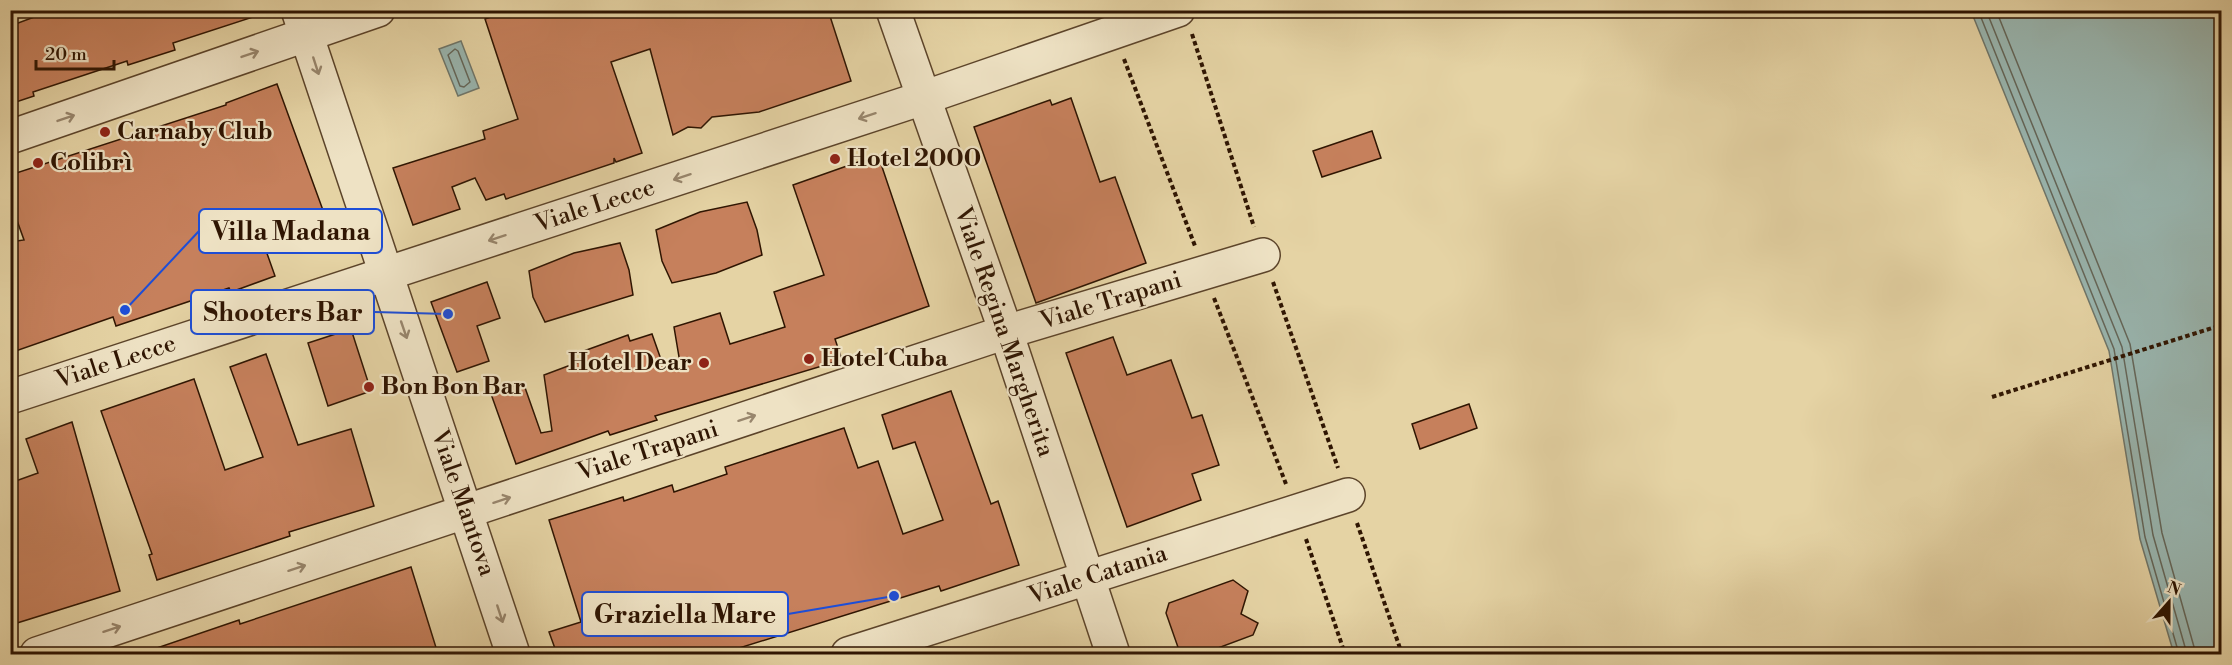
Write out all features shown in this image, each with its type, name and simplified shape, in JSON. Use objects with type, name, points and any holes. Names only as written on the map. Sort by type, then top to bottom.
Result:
[{"type":"street","points":[[10,137],[302,23],[378,10]]},
{"type":"street","name":"Viale Regina Margherita","points":[[893,10],[1006,332],[1113,654]]},
{"type":"street","name":"Viale Lecce","points":[[10,397],[923,98],[1178,10]]},
{"type":"street","name":"Viale Mantova","points":[[302,23],[513,654]]},
{"type":"street","name":"Viale Trapani","points":[[37,654],[1006,332],[1263,255]]},
{"type":"street","name":"Viale Catania","points":[[848,654],[1348,495]]},
{"type":"path","points":[[1114,32],[1296,511],[1345,654]]},
{"type":"path","points":[[1992,397],[2222,325]]},
{"type":"path","points":[[1348,495],[1402,654]]},
{"type":"water","points":[[1971,11],[2221,11],[2221,654],[2174,654],[2140,539],[2109,351]]},
{"type":"water","points":[[461,41],[479,88],[458,96],[439,49]]},
{"type":"building","points":[[53,10],[258,10],[259,15],[173,43],[175,50],[128,65],[127,61],[33,92],[34,96],[10,104],[10,26]]},
{"type":"building","points":[[511,10],[828,10],[851,81],[759,112],[712,117],[701,128],[688,127],[673,135],[650,49],[611,62],[642,153],[616,162],[614,158],[614,163],[506,199],[504,194],[486,200],[475,178],[452,187],[460,209],[413,225],[393,168],[485,139],[483,131],[518,119],[485,19]]},
{"type":"building","points":[[277,84],[328,224],[264,245],[275,276],[231,292],[229,288],[116,326],[113,317],[10,353],[10,242],[24,240],[10,201],[10,175],[226,105],[226,103]]},
{"type":"building","points":[[1071,98],[1100,182],[1115,177],[1146,263],[1036,303],[974,127],[1050,100],[1052,105]]},
{"type":"building","points":[[1372,131],[1381,158],[1322,177],[1313,151]]},
{"type":"building","points":[[878,155],[929,306],[835,339],[842,360],[655,416],[657,420],[610,435],[608,431],[516,464],[491,394],[523,382],[541,433],[552,431],[544,375],[584,360],[581,352],[628,335],[630,341],[652,334],[664,368],[680,363],[674,327],[720,313],[730,344],[785,327],[774,292],[824,275],[793,185]]},
{"type":"building","points":[[747,202],[757,230],[762,255],[716,273],[672,283],[662,261],[656,230],[700,212]]},
{"type":"building","points":[[620,243],[629,270],[633,295],[545,322],[533,297],[529,271],[574,253]]},
{"type":"building","points":[[487,282],[500,318],[477,326],[489,361],[457,372],[431,302]]},
{"type":"building","points":[[351,329],[371,391],[328,406],[308,343]]},
{"type":"building","points":[[1113,337],[1127,375],[1171,360],[1192,418],[1202,415],[1219,465],[1192,474],[1201,500],[1127,527],[1066,353]]},
{"type":"building","points":[[266,354],[298,445],[351,429],[374,506],[289,532],[290,536],[157,580],[149,555],[152,554],[101,411],[194,379],[225,470],[263,457],[230,367]]},
{"type":"building","points":[[951,391],[991,504],[998,501],[1019,565],[941,591],[939,586],[720,654],[557,654],[549,632],[581,622],[549,520],[623,497],[624,501],[672,485],[674,492],[727,474],[725,467],[844,428],[858,468],[878,461],[903,534],[943,520],[915,442],[893,449],[882,415]]},
{"type":"building","points":[[1469,404],[1477,428],[1420,449],[1412,424]]},
{"type":"building","points":[[72,422],[120,591],[17,623],[10,604],[10,483],[38,473],[26,439]]},
{"type":"building","points":[[411,567],[438,654],[148,654],[148,651],[239,620],[240,624]]},
{"type":"building","points":[[1233,580],[1248,591],[1241,614],[1258,623],[1253,635],[1202,654],[1198,654],[1195,650],[1180,653],[1166,613],[1169,603]]},
{"type":"place","name":"Carnaby Club","points":[[105,132]]},
{"type":"place","name":"Hotel 2000","points":[[835,159]]},
{"type":"place","name":"Colibrì","points":[[38,163]]},
{"type":"place","name":"Villa Madana","points":[[125,310]]},
{"type":"place","name":"Shooters Bar","points":[[448,314]]},
{"type":"place","name":"Hotel Cuba","points":[[809,359]]},
{"type":"place","name":"Hotel Dear","points":[[704,363]]},
{"type":"place","name":"Bon Bon Bar","points":[[369,387]]},
{"type":"place","name":"Graziella Mare","points":[[894,596]]}]
